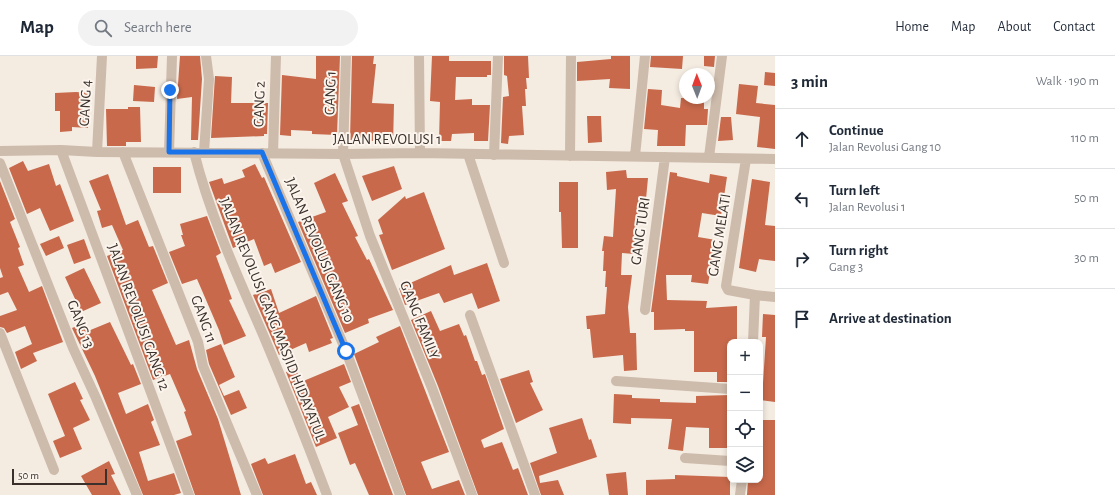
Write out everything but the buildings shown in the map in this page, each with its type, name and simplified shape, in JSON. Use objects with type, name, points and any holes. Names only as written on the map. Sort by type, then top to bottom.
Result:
[{"type":"street","name":"GANG 4","points":[[97,152],[102,56]]},
{"type":"street","points":[[169,152],[172,56]]},
{"type":"street","name":"JALAN REVOLUSI GANG MASJID HIDAYATUL","points":[[206,56],[209,79],[199,152],[202,183],[215,219],[286,389],[327,495]]},
{"type":"street","name":"GANG 2","points":[[273,153],[276,56]]},
{"type":"street","name":"GANG 1","points":[[343,154],[346,56]]},
{"type":"street","points":[[419,56],[420,152]]},
{"type":"street","points":[[494,155],[498,56]]},
{"type":"street","points":[[570,156],[571,56]]},
{"type":"street","points":[[635,156],[645,56]]},
{"type":"street","points":[[709,157],[722,56]]},
{"type":"street","name":"JALAN REVOLUSI 1","points":[[0,151],[61,150],[97,152],[262,152],[343,154],[420,152],[494,155],[775,159]]},
{"type":"street","name":"JALAN REVOLUSI GANG 12","points":[[61,150],[189,495]]},
{"type":"street","name":"GANG 11","points":[[123,152],[198,342],[204,366],[257,495]]},
{"type":"street","name":"JALAN REVOLUSI GANG 10","points":[[262,152],[343,344],[400,495]]},
{"type":"street","name":"GANG FAMILY","points":[[343,154],[370,236],[432,388],[472,495]]},
{"type":"street","points":[[468,154],[504,263]]},
{"type":"street","name":"GANG TURI","points":[[645,310],[665,157]]},
{"type":"street","name":"GANG MELATI","points":[[746,159],[726,286],[728,290],[732,292],[755,295]]},
{"type":"street","name":"GANG 13","points":[[0,163],[73,348],[137,495]]},
{"type":"street","points":[[753,339],[755,295],[775,297]]},
{"type":"street","points":[[470,315],[535,495]]},
{"type":"street","points":[[0,333],[54,470]]},
{"type":"street","points":[[616,381],[727,390]]},
{"type":"street","points":[[685,458],[727,462]]},
{"type":"street","points":[[740,495],[742,483]]},
{"type":"route","points":[[170,90],[169,152],[262,152],[346,351]]}]
